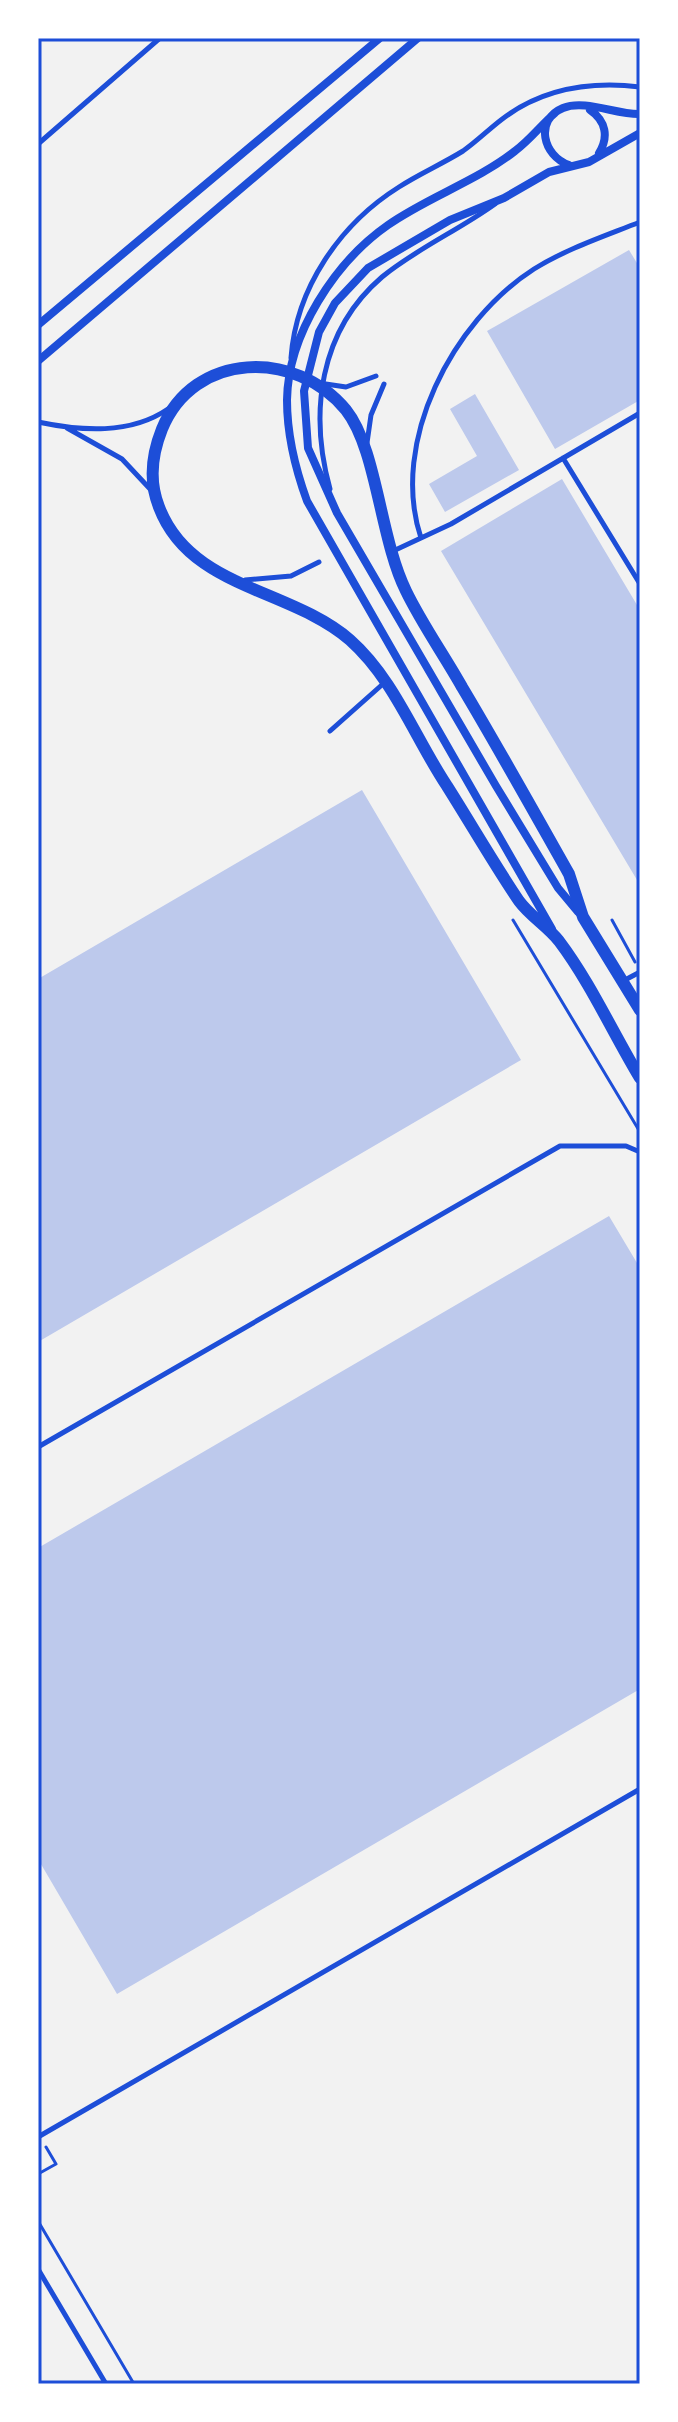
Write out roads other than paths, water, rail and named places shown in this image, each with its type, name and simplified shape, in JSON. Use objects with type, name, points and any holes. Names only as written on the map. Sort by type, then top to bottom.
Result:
[{"type":"street","points":[[38,325],[380,38]]},
{"type":"street","points":[[38,361],[418,38]]},
{"type":"street","points":[[581,106],[597,115],[602,122],[605,141],[596,157]]},
{"type":"street","points":[[640,114],[581,106],[555,113],[513,153],[389,225],[348,260],[319,303],[289,378],[290,440],[300,481],[317,520],[640,1078]]},
{"type":"street","points":[[555,113],[545,129],[547,148],[553,156],[570,165],[580,166],[640,133]]},
{"type":"street","points":[[570,165],[549,172],[504,198],[450,220],[368,268],[326,318],[313,346],[306,377],[304,410],[308,448],[337,513],[558,888],[583,917],[640,1010]]},
{"type":"street","points":[[558,940],[521,904],[385,682],[363,653],[336,630],[300,608],[225,577],[187,552],[175,538],[155,496],[156,448],[176,404],[212,376],[246,366],[281,368],[314,382],[347,412],[367,456],[390,552],[406,592],[569,874],[583,917]]},
{"type":"lane","points":[[38,144],[160,38]]},
{"type":"lane","points":[[289,378],[299,312],[332,250],[359,219],[385,197],[462,151],[525,105],[579,86],[640,87]]},
{"type":"lane","points":[[337,513],[321,458],[318,416],[321,383],[343,325],[360,300],[384,276],[504,198]]},
{"type":"lane","points":[[421,538],[413,504],[419,438],[429,402],[472,325],[501,296],[535,269],[640,222]]},
{"type":"lane","points":[[314,382],[346,387],[376,376]]},
{"type":"lane","points":[[367,456],[368,428],[384,384]]},
{"type":"lane","points":[[38,422],[66,428],[121,427],[152,418],[176,404]]},
{"type":"lane","points":[[390,552],[421,538],[640,413]]},
{"type":"lane","points":[[66,428],[122,459],[155,496]]},
{"type":"lane","points":[[563,458],[640,584]]},
{"type":"lane","points":[[225,577],[274,579],[319,562]]},
{"type":"lane","points":[[330,731],[385,682]]},
{"type":"lane","points":[[622,981],[640,971]]},
{"type":"lane","points":[[38,1447],[560,1146],[626,1146],[640,1152]]},
{"type":"lane","points":[[39,2136],[640,1789]]},
{"type":"lane","points":[[38,2269],[106,2384]]}]
